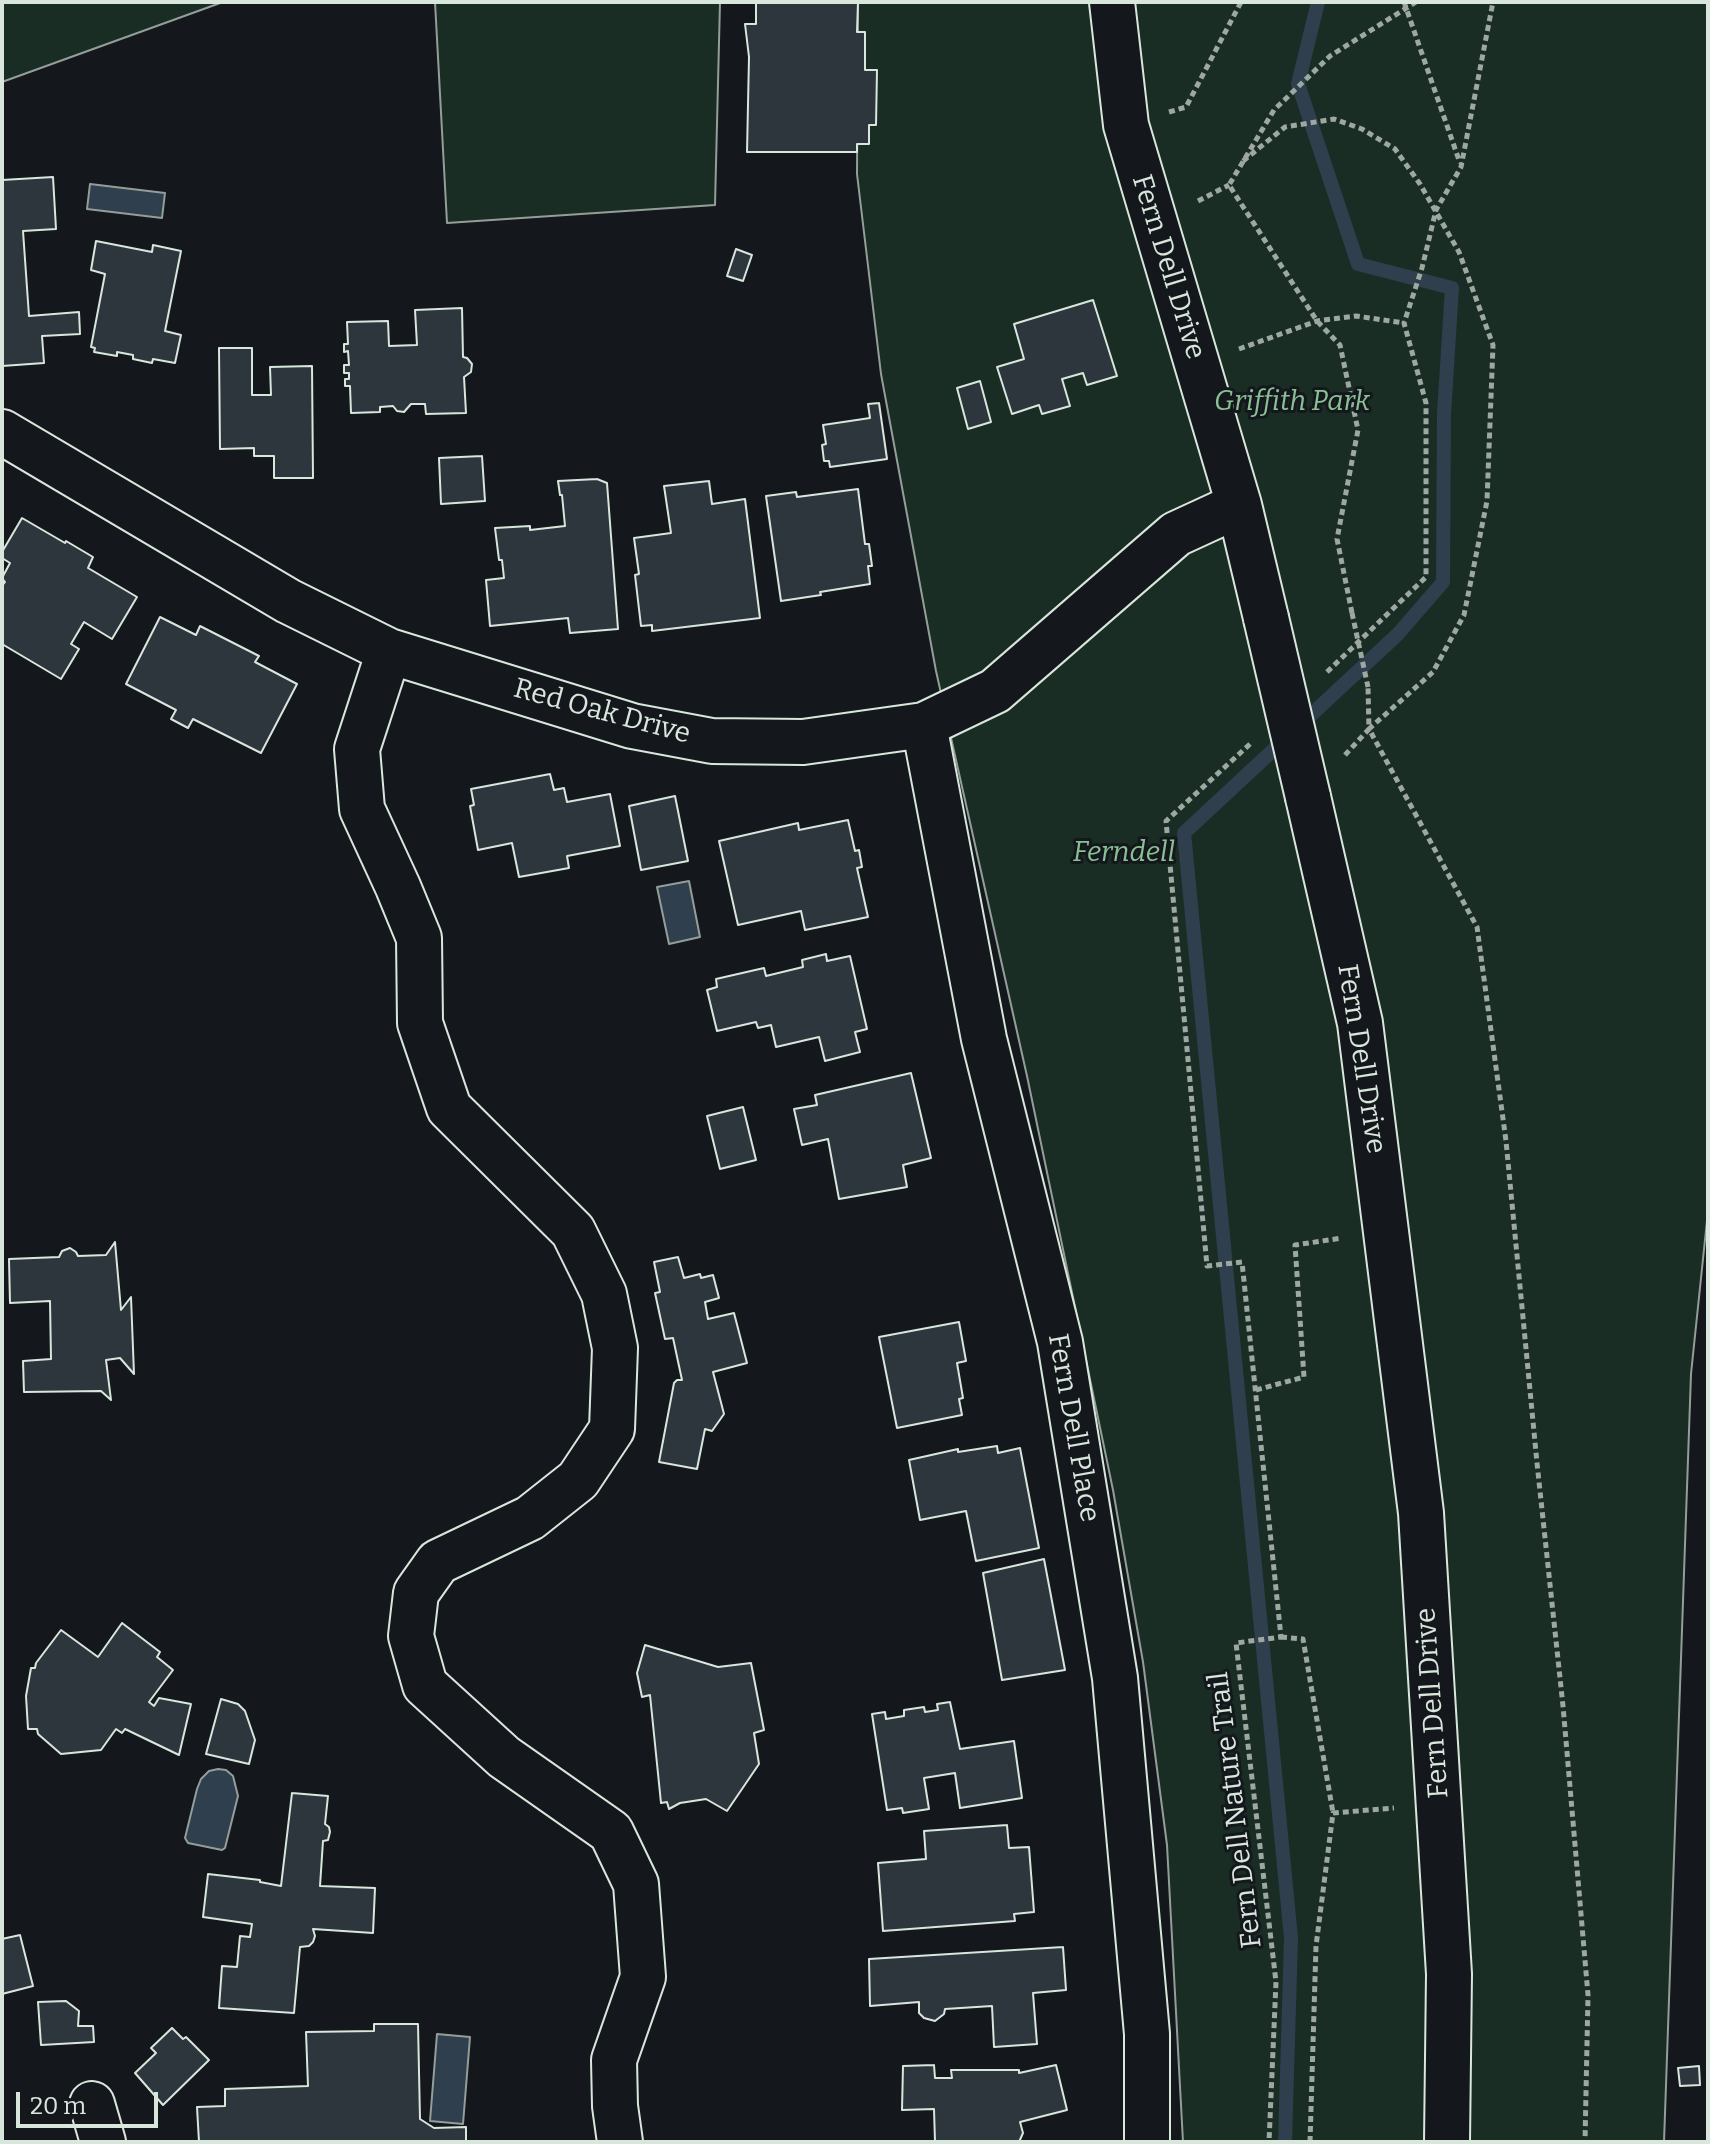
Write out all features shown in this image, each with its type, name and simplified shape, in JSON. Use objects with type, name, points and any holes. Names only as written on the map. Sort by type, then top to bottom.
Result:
[{"type":"street","name":"Fern Dell Drive","points":[[1112,2],[1126,125],[1239,505],[1360,1023],[1421,1513],[1449,1974],[1447,2142]]},
{"type":"street","name":"Red Oak Drive","points":[[2,432],[288,601],[389,651],[632,726],[712,741],[803,742],[924,725],[995,691],[1176,534],[1239,505]]},
{"type":"street","points":[[389,651],[357,749],[358,764],[362,809],[419,938],[420,1023],[449,1108],[573,1231],[604,1294],[615,1348],[612,1429],[578,1480],[530,1518],[438,1562],[416,1593],[411,1636],[425,1685],[504,1757],[611,1832],[636,1884],[643,1977],[614,2060],[620,2142]]},
{"type":"street","name":"Fern Dell Place","points":[[924,725],[984,1039],[1060,1342],[1115,1678],[1147,2034],[1147,2142]]},
{"type":"path","points":[[1126,125],[1186,107],[1241,2]]},
{"type":"path","points":[[1193,204],[1229,185],[1274,110],[1330,56],[1404,5],[1416,2]]},
{"type":"path","points":[[1412,295],[1436,210],[1461,167],[1493,2]]},
{"type":"path","points":[[1404,5],[1461,167]]},
{"type":"path","points":[[1243,161],[1285,127],[1334,119],[1362,129],[1395,149],[1436,210],[1459,252],[1493,345],[1487,501],[1464,615],[1433,672],[1369,729],[1477,927],[1506,1141],[1563,1706],[1588,1995],[1585,2142]]},
{"type":"path","points":[[1229,185],[1317,321],[1340,345],[1358,430],[1337,539],[1368,687]]},
{"type":"path","points":[[1197,363],[1317,321],[1356,316],[1404,323]]},
{"type":"path","points":[[1256,1390],[1304,1377],[1295,1245],[1386,1231]]},
{"type":"path","points":[[1207,1266],[1242,1262],[1281,1637],[1303,1639],[1333,1813],[1316,1946],[1310,2142]]},
{"type":"path","name":"Fern Dell Nature Trail","points":[[1269,2142],[1276,1982],[1236,1643],[1281,1637]]},
{"type":"path","points":[[1333,1813],[1440,1805]]},
{"type":"green space","points":[[2,2],[223,2],[2,82]]},
{"type":"green space","points":[[435,2],[720,2],[715,205],[447,223]]},
{"type":"green space","name":"Griffith Park","points":[[858,2],[1708,2],[1708,1211],[1691,1374],[1664,2142],[1183,2142],[1167,1845],[1143,1662],[1113,1490],[1027,1076],[936,671],[881,374],[857,174]]},
{"type":"water","points":[[90,184],[165,193],[162,218],[87,209]]},
{"type":"water","points":[[689,881],[700,937],[669,944],[657,887]]},
{"type":"water","points":[[226,1770],[233,1776],[238,1796],[222,1850],[188,1843],[185,1838],[201,1779],[209,1771]]},
{"type":"water","points":[[437,2034],[470,2037],[463,2124],[430,2121]]},
{"type":"building","points":[[756,2],[858,2],[857,32],[865,32],[865,70],[877,70],[876,125],[869,125],[869,144],[857,144],[857,152],[747,152],[749,57],[745,24],[756,24]]},
{"type":"building","points":[[53,177],[56,229],[23,231],[29,316],[79,312],[80,334],[42,336],[44,363],[2,366],[2,180]]},
{"type":"building","points":[[96,241],[152,252],[153,245],[181,251],[165,331],[181,335],[175,363],[153,359],[152,363],[117,352],[117,356],[94,352],[95,348],[91,347],[105,274],[91,270]]},
{"type":"building","points":[[736,249],[752,255],[743,281],[727,276]]},
{"type":"building","points":[[1093,300],[1117,376],[1087,385],[1083,373],[1062,379],[1070,406],[1042,414],[1039,405],[1012,414],[997,367],[1024,359],[1014,324]]},
{"type":"building","points":[[462,308],[463,357],[472,364],[471,372],[464,377],[466,413],[426,414],[425,404],[411,404],[404,412],[397,411],[393,406],[380,407],[380,412],[351,413],[350,386],[345,386],[349,373],[344,373],[344,365],[349,365],[348,351],[344,352],[344,344],[348,344],[347,322],[388,321],[389,346],[417,345],[415,310]]},
{"type":"building","points":[[219,348],[252,348],[252,395],[271,395],[270,367],[312,366],[313,478],[274,478],[274,456],[254,456],[254,448],[220,449]]},
{"type":"building","points":[[980,381],[991,422],[968,429],[957,388]]},
{"type":"building","points":[[879,403],[887,459],[830,467],[829,461],[824,461],[822,445],[826,444],[823,425],[870,418],[868,404]]},
{"type":"building","points":[[482,456],[485,501],[441,504],[439,458]]},
{"type":"building","points":[[597,479],[607,483],[618,629],[570,633],[568,618],[490,626],[486,580],[504,578],[495,528],[530,526],[530,530],[565,526],[558,481]]},
{"type":"building","points":[[709,481],[712,504],[745,499],[760,618],[652,631],[652,625],[641,626],[634,538],[671,533],[664,486]]},
{"type":"building","points":[[858,489],[865,544],[869,544],[872,566],[868,566],[870,584],[781,601],[766,496],[796,492],[797,497]]},
{"type":"building","points":[[22,518],[93,557],[88,568],[137,597],[112,639],[84,622],[71,644],[79,649],[61,679],[2,644],[2,586],[5,582],[2,578],[10,563],[2,558],[2,552]]},
{"type":"building","points":[[160,617],[196,635],[200,626],[259,656],[255,662],[297,684],[261,753],[193,719],[188,728],[171,719],[176,710],[126,684]]},
{"type":"building","points":[[550,774],[554,790],[564,788],[567,802],[610,794],[620,846],[567,856],[569,868],[519,877],[512,843],[478,850],[470,806],[474,805],[471,789]]},
{"type":"building","points":[[675,796],[688,861],[641,870],[629,806]]},
{"type":"building","points":[[848,820],[855,851],[859,850],[862,867],[857,868],[868,917],[805,930],[801,911],[738,925],[719,841],[798,823],[799,830]]},
{"type":"building","points":[[826,954],[827,961],[850,956],[867,1029],[855,1032],[860,1052],[825,1061],[819,1037],[776,1047],[771,1025],[758,1028],[756,1022],[717,1031],[707,990],[717,987],[716,979],[764,968],[766,976],[803,967],[802,960]]},
{"type":"building","points":[[911,1073],[931,1158],[903,1165],[907,1187],[839,1199],[828,1139],[802,1145],[794,1109],[817,1105],[815,1095]]},
{"type":"building","points":[[743,1107],[756,1160],[720,1169],[707,1116]]},
{"type":"building","points":[[115,1242],[121,1310],[131,1297],[134,1374],[120,1358],[106,1360],[111,1400],[101,1391],[24,1392],[23,1361],[51,1359],[50,1301],[10,1303],[9,1259],[59,1257],[62,1251],[70,1248],[78,1256],[106,1255]]},
{"type":"building","points":[[678,1257],[684,1278],[713,1275],[719,1298],[705,1302],[708,1319],[734,1313],[747,1363],[713,1372],[724,1414],[712,1431],[705,1429],[697,1469],[659,1462],[674,1383],[682,1380],[673,1338],[665,1339],[655,1293],[660,1292],[654,1262]]},
{"type":"building","points":[[959,1322],[966,1361],[957,1363],[963,1398],[959,1399],[962,1415],[897,1428],[879,1337]]},
{"type":"building","points":[[997,1446],[998,1453],[1020,1448],[1039,1548],[976,1561],[966,1511],[920,1520],[909,1460],[958,1449],[958,1452]]},
{"type":"building","points":[[1044,1559],[1065,1670],[1002,1680],[983,1573]]},
{"type":"building","points":[[122,1623],[160,1652],[157,1657],[173,1670],[149,1702],[154,1706],[159,1698],[191,1704],[179,1755],[125,1729],[122,1733],[116,1729],[101,1750],[61,1754],[38,1734],[37,1729],[28,1729],[26,1696],[31,1668],[35,1668],[61,1630],[98,1657]]},
{"type":"building","points":[[645,1645],[718,1667],[751,1663],[764,1730],[754,1733],[759,1764],[727,1811],[706,1799],[680,1803],[669,1809],[667,1802],[661,1803],[650,1695],[642,1697],[637,1673]]},
{"type":"building","points":[[221,1699],[238,1704],[245,1711],[255,1740],[249,1764],[206,1754]]},
{"type":"building","points":[[950,1702],[960,1749],[1014,1741],[1022,1798],[960,1808],[955,1773],[924,1778],[929,1809],[903,1813],[902,1808],[887,1810],[872,1714],[885,1712],[886,1719],[904,1716],[904,1710],[924,1707],[925,1712],[938,1710],[937,1704]]},
{"type":"building","points":[[292,1793],[328,1796],[325,1824],[330,1832],[328,1840],[323,1841],[320,1886],[375,1888],[373,1933],[313,1929],[313,1942],[300,1947],[294,2013],[219,2008],[222,1966],[237,1967],[240,1936],[250,1937],[252,1924],[203,1917],[208,1874],[260,1880],[281,1886]]},
{"type":"building","points":[[1007,1825],[1009,1848],[1029,1847],[1034,1912],[1014,1914],[1015,1921],[883,1931],[878,1863],[926,1859],[924,1831]]},
{"type":"building","points":[[20,1935],[33,1986],[2,1994],[2,1939]]},
{"type":"building","points":[[1063,1947],[1066,1990],[1033,1993],[1037,2044],[994,2047],[992,2006],[945,2009],[944,2014],[935,2021],[919,2013],[919,2002],[870,2006],[869,1959]]},
{"type":"building","points":[[66,2001],[79,2011],[78,2026],[93,2026],[94,2042],[41,2045],[38,2002]]},
{"type":"building","points":[[374,2024],[418,2024],[420,2119],[434,2128],[466,2127],[466,2142],[199,2142],[197,2107],[225,2106],[225,2089],[308,2086],[306,2032],[374,2031]]},
{"type":"building","points":[[172,2028],[209,2060],[163,2105],[135,2073],[156,2053],[151,2048]]},
{"type":"building","points":[[934,2065],[935,2078],[952,2078],[951,2070],[1019,2070],[1019,2073],[1056,2065],[1067,2110],[1020,2122],[1023,2133],[1019,2142],[935,2142],[934,2109],[902,2110],[903,2066]]},
{"type":"building","points":[[1699,2066],[1700,2085],[1680,2086],[1678,2068]]},
{"type":"waterway","points":[[1285,2142],[1291,1938],[1184,833],[1398,634],[1443,582],[1444,414],[1452,288],[1358,264],[1298,84],[1318,2]]},
{"type":"park label","name":"Ferndell","points":[[1124,853]]}]
